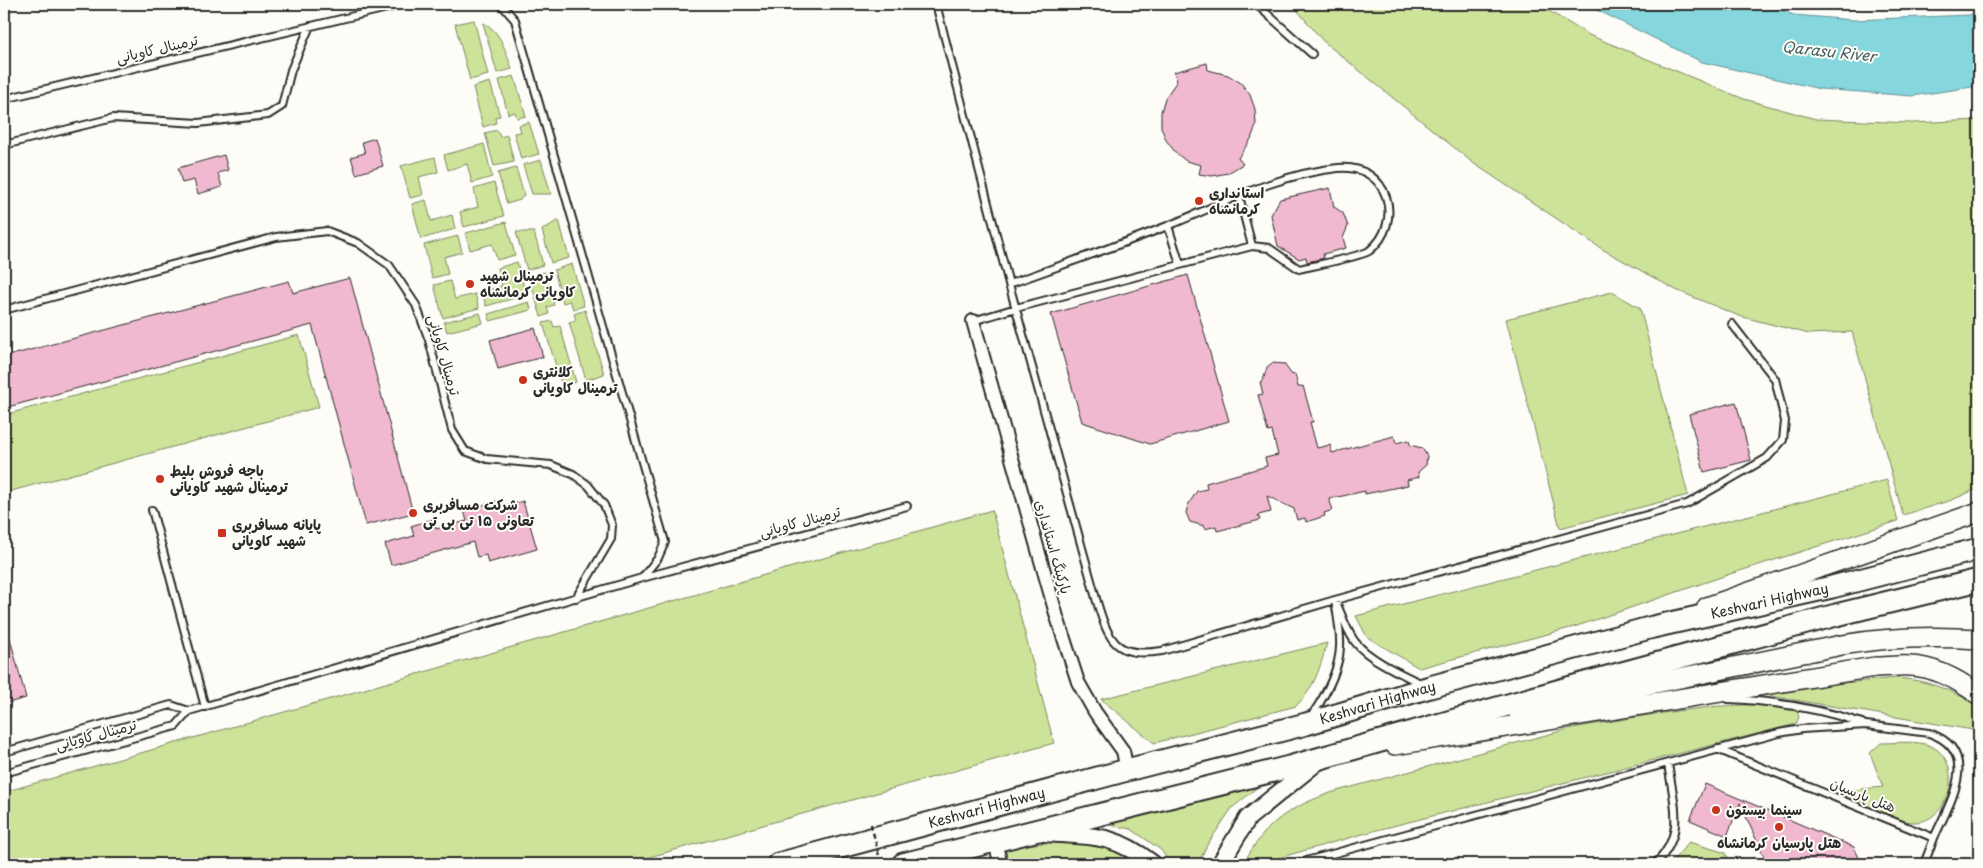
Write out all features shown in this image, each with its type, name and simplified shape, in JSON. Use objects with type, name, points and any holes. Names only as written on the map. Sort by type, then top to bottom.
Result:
[{"type":"highway","name":"Keshvari Highway","points":[[778,864],[1306,724],[1430,687],[1653,627],[1832,587],[1979,549]]},
{"type":"highway","name":"Keshvari Highway","points":[[904,864],[1322,757],[1836,615],[1979,580]]},
{"type":"main road","points":[[1653,627],[1818,567],[1979,512]]},
{"type":"main road","points":[[1388,738],[1877,639],[1913,637],[1979,639]]},
{"type":"main road","points":[[1220,864],[1248,818],[1322,757],[1875,667],[1911,666],[1947,676],[1979,695]]},
{"type":"main road","points":[[1032,832],[1104,837],[1122,843],[1153,864]]},
{"type":"street","name":"پارکینگ استانداری","points":[[973,321],[1057,617],[1078,682],[1095,712],[1123,751],[1127,770]]},
{"type":"street","points":[[994,840],[1001,864]]},
{"type":"lane","name":"ترمینال کاویانی","points":[[4,99],[404,4]]},
{"type":"lane","points":[[501,4],[515,20],[666,542],[658,558],[642,578]]},
{"type":"lane","points":[[936,4],[1009,284],[1104,628],[1109,637],[1123,649],[1146,653],[1162,651],[1335,600],[1687,504],[1767,458],[1783,440],[1784,421],[1775,379],[1732,324]]},
{"type":"lane","points":[[1256,4],[1312,54]]},
{"type":"lane","points":[[4,144],[113,118],[198,123],[268,115],[282,106],[291,70],[310,26]]},
{"type":"lane","points":[[973,321],[1252,246],[1269,248],[1299,269],[1368,252],[1384,232],[1388,202],[1383,187],[1376,178],[1351,168],[1338,168],[1274,181],[1168,226],[1009,284]]},
{"type":"lane","points":[[1239,196],[1252,246]]},
{"type":"lane","points":[[1168,226],[1180,264]]},
{"type":"lane","name":"ترمینال کاویانی","points":[[4,310],[276,237],[327,231],[358,243],[388,265],[416,305],[429,340],[452,430],[465,451],[487,459],[552,465],[573,474],[588,485],[604,505],[612,525],[611,539],[576,598]]},
{"type":"lane","name":"ترمینال کاویانی","points":[[4,752],[171,705],[189,711],[205,707],[642,578],[907,506]]},
{"type":"lane","points":[[152,510],[205,707]]},
{"type":"lane","points":[[1335,600],[1355,642],[1399,673],[1430,687]]},
{"type":"lane","points":[[1306,724],[1324,698],[1338,657],[1340,646],[1335,600]]},
{"type":"lane","points":[[1689,697],[1754,700],[1794,705],[1835,714],[1866,725]]},
{"type":"lane","name":"ترمینال کاویانی","points":[[4,772],[176,726],[189,711]]},
{"type":"lane","points":[[1295,864],[1779,733],[1802,729],[1866,725],[1918,730],[1937,736],[1948,743],[1954,752],[1960,772],[1958,783],[1924,864]]},
{"type":"lane","name":"هتل پارسیان","points":[[1717,749],[1934,838]]},
{"type":"lane","points":[[1655,864],[1670,846],[1675,834],[1676,819],[1668,763]]},
{"type":"path","points":[[871,824],[882,864]]},
{"type":"green space","points":[[1292,4],[1537,4],[1589,35],[1744,99],[1816,119],[1912,123],[1979,120],[1979,488],[1952,500],[1903,515],[1852,332],[1809,334],[1739,316],[1676,290],[1602,249],[1473,163],[1323,41]]},
{"type":"green space","points":[[474,20],[488,75],[470,80],[455,24]]},
{"type":"green space","points":[[483,23],[499,36],[512,69],[497,73]]},
{"type":"green space","points":[[514,76],[526,116],[517,118],[515,112],[508,114],[499,80]]},
{"type":"green space","points":[[490,82],[500,116],[495,117],[496,123],[483,127],[473,87]]},
{"type":"green space","points":[[529,122],[539,154],[521,159],[514,133],[521,132],[519,125]]},
{"type":"green space","points":[[497,130],[500,137],[507,135],[514,162],[494,166],[485,133]]},
{"type":"green space","points":[[484,144],[492,177],[472,183],[467,164],[448,170],[444,155]]},
{"type":"green space","points":[[435,157],[438,172],[419,177],[423,195],[410,198],[401,166]]},
{"type":"green space","points":[[541,160],[551,194],[532,194],[523,165]]},
{"type":"green space","points":[[516,168],[524,195],[520,200],[507,204],[498,173]]},
{"type":"green space","points":[[494,183],[504,216],[464,227],[460,212],[478,207],[474,189]]},
{"type":"green space","points":[[426,200],[431,221],[452,215],[455,229],[421,239],[412,204]]},
{"type":"green space","points":[[559,220],[569,258],[551,263],[542,230]]},
{"type":"green space","points":[[506,222],[515,255],[497,260],[492,244],[470,250],[466,233]]},
{"type":"green space","points":[[516,232],[534,232],[543,265],[527,270]]},
{"type":"green space","points":[[458,236],[462,252],[444,257],[448,274],[432,278],[424,245]]},
{"type":"green space","points":[[517,262],[526,295],[486,306],[482,292],[502,286],[498,268]]},
{"type":"green space","points":[[572,264],[584,306],[573,309],[570,301],[563,303],[554,270]]},
{"type":"green space","points":[[545,272],[554,305],[547,307],[549,314],[541,317],[529,276]]},
{"type":"green space","points":[[450,281],[455,299],[475,294],[479,308],[443,318],[434,285]]},
{"type":"green space","points":[[1612,292],[1640,308],[1688,495],[1560,528],[1506,319]]},
{"type":"green space","points":[[529,302],[531,310],[490,321],[488,314]]},
{"type":"green space","points":[[585,310],[604,374],[586,380],[569,322],[576,320],[574,314]]},
{"type":"green space","points":[[480,313],[483,323],[447,332],[444,322]]},
{"type":"green space","points":[[552,321],[554,327],[560,326],[576,382],[562,386],[543,323]]},
{"type":"green space","points":[[299,335],[319,407],[4,493],[4,415]]},
{"type":"green space","points":[[1887,480],[1898,521],[1727,575],[1574,627],[1419,668],[1367,637],[1356,616]]},
{"type":"green space","points":[[992,510],[1054,743],[625,864],[4,864],[4,792]]},
{"type":"green space","points":[[1327,643],[1312,684],[1296,706],[1154,743],[1101,699]]},
{"type":"green space","points":[[1897,678],[1937,686],[1974,703],[1979,707],[1979,731],[1747,692]]},
{"type":"green space","points":[[1718,706],[1779,706],[1797,711],[1799,717],[1796,724],[1377,830],[1271,860],[1266,864],[1243,864],[1261,837],[1280,818],[1303,804],[1333,792],[1572,728]]},
{"type":"green space","points":[[1906,742],[1925,744],[1942,754],[1948,765],[1949,791],[1944,803],[1936,813],[1926,820],[1914,822],[1897,819],[1841,797],[1841,791],[1883,787],[1870,753],[1881,743]]},
{"type":"green space","points":[[1259,786],[1232,808],[1207,845],[1198,864],[1171,864],[1161,850],[1131,829],[1104,824]]},
{"type":"green space","points":[[1064,840],[1111,849],[1135,864],[1009,864],[1005,848]]},
{"type":"green space","points":[[1689,842],[1726,853],[1730,864],[1670,864]]},
{"type":"water","name":"Qarasu River","points":[[1585,4],[1765,4],[1794,15],[1854,20],[1969,15],[1979,12],[1979,86],[1912,96],[1820,89],[1702,62]]},
{"type":"building","points":[[1207,63],[1208,70],[1228,75],[1241,83],[1250,95],[1255,109],[1256,125],[1251,139],[1238,158],[1243,164],[1228,173],[1212,176],[1199,174],[1201,165],[1186,161],[1175,152],[1166,140],[1161,127],[1161,112],[1165,98],[1177,81],[1174,72]]},
{"type":"building","points":[[375,138],[383,166],[356,174],[351,157],[365,153],[362,142]]},
{"type":"building","points":[[224,155],[228,170],[218,173],[222,187],[198,194],[194,180],[182,183],[178,168]]},
{"type":"building","points":[[1330,188],[1334,207],[1343,213],[1348,226],[1343,238],[1346,248],[1323,254],[1324,258],[1307,262],[1306,257],[1299,259],[1278,246],[1271,215],[1280,199]]},
{"type":"building","points":[[1188,275],[1229,421],[1150,444],[1082,422],[1051,314]]},
{"type":"building","points":[[350,278],[413,513],[366,525],[312,325],[4,408],[4,357],[289,281],[293,293]]},
{"type":"building","points":[[535,328],[543,357],[498,369],[490,340]]},
{"type":"building","points":[[1272,363],[1284,364],[1292,375],[1295,374],[1298,387],[1303,386],[1313,422],[1310,422],[1317,448],[1330,445],[1332,453],[1394,436],[1396,443],[1409,440],[1410,445],[1422,448],[1427,456],[1426,465],[1418,472],[1419,477],[1407,480],[1408,485],[1365,494],[1365,491],[1329,499],[1333,510],[1324,513],[1325,516],[1306,522],[1305,518],[1297,520],[1294,509],[1267,496],[1271,512],[1258,515],[1260,520],[1217,531],[1216,526],[1205,529],[1204,526],[1190,522],[1186,513],[1188,505],[1197,491],[1207,489],[1206,483],[1267,466],[1265,458],[1278,455],[1272,431],[1268,432],[1258,395],[1263,394],[1260,382],[1263,381],[1267,367]]},
{"type":"building","points":[[1736,402],[1751,460],[1704,472],[1689,414]]},
{"type":"building","points":[[496,501],[498,508],[523,501],[537,549],[488,563],[486,555],[477,557],[473,542],[391,565],[385,544],[414,536],[411,526],[433,519],[436,529],[467,521],[464,511]]},
{"type":"building","points":[[4,631],[8,631],[26,698],[4,704]]},
{"type":"building","name":"هتل پارسیان کرمانشاه","points":[[1705,784],[1854,847],[1860,860],[1847,864],[1767,864],[1740,803],[1727,836],[1690,820]]},
{"type":"place","name":"استانداری کرمانشاه","points":[[1199,201]]},
{"type":"place","name":"ترمینال شهید کاویانی کرمانشاه","points":[[470,284]]},
{"type":"place","name":"کلانتری ترمینال کاویانی","points":[[523,380]]},
{"type":"place","name":"باجه فروش بلیط ترمینال شهید کاویانی","points":[[160,479]]},
{"type":"place","name":"شرکت مسافربری تعاونی ۱۵ تی بی تی","points":[[413,513]]},
{"type":"place","name":"پايانه مسافربری شهید کاویانی","points":[[222,533]]},
{"type":"place","name":"سینما بیستون","points":[[1716,810]]},
{"type":"place","name":"هتل پارسیان کرمانشاه","points":[[1779,827]]}]
